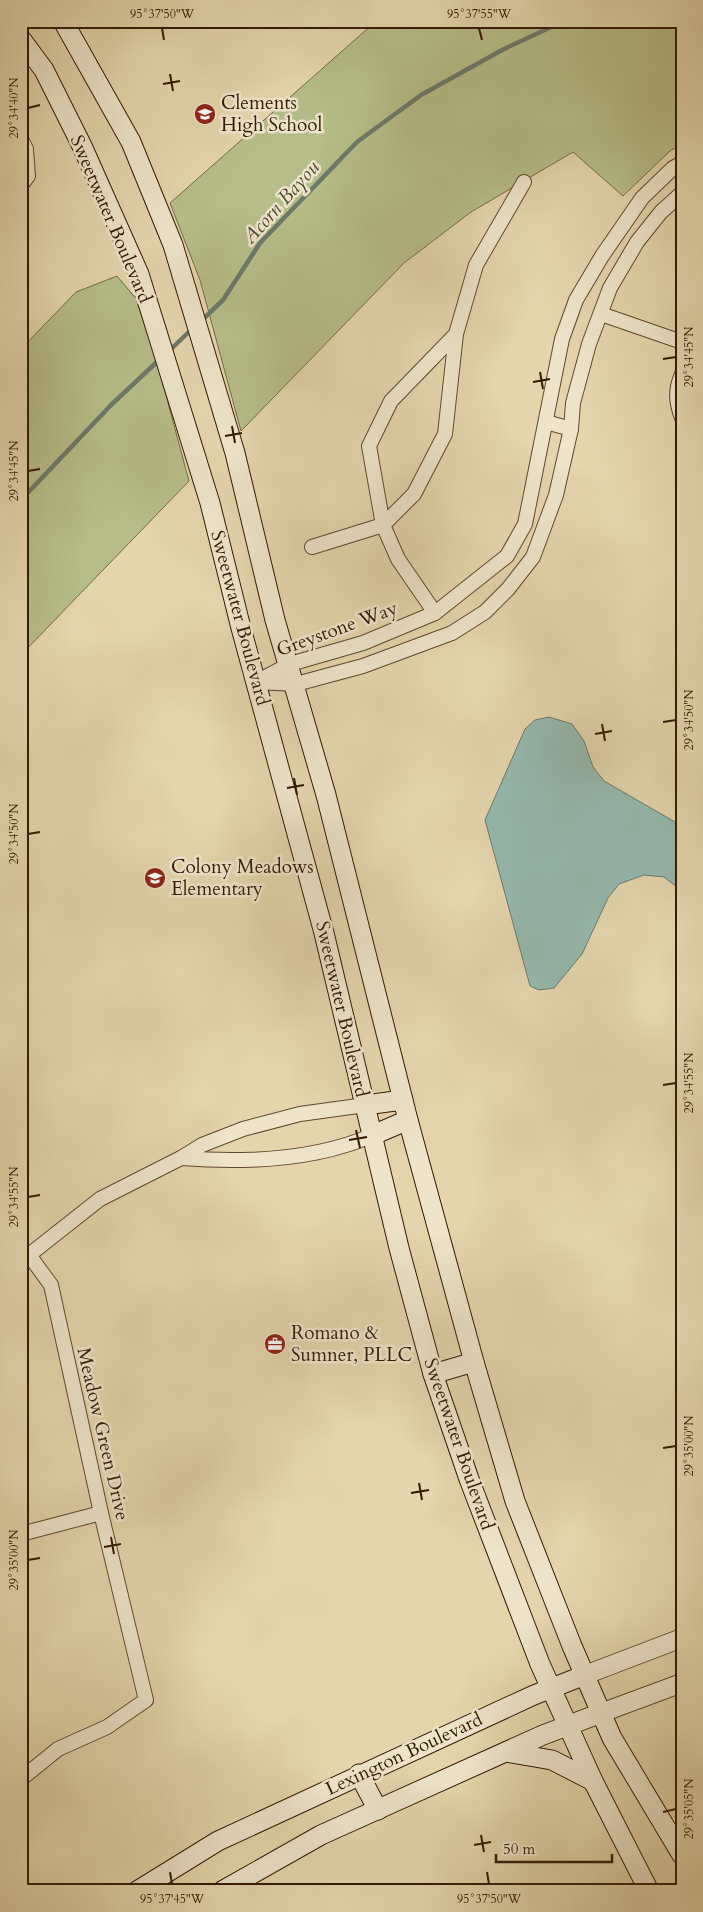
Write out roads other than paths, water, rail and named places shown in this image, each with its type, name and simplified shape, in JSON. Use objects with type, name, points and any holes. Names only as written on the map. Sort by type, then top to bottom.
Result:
[{"type":"main road","name":"Sweetwater Boulevard","points":[[63,21],[131,142],[173,246],[235,453],[275,620],[296,684],[329,804],[408,1120],[474,1362],[516,1501],[585,1676],[612,1738],[682,1855]]},
{"type":"main road","name":"Sweetwater Boulevard","points":[[21,39],[44,70],[83,148],[139,274],[210,503],[324,933],[399,1248],[433,1374],[487,1527],[551,1688],[593,1781],[649,1891]]},
{"type":"main road","points":[[365,1105],[403,1100]]},
{"type":"main road","points":[[373,1135],[408,1120]]},
{"type":"main road","points":[[433,1374],[474,1362]]},
{"type":"main road","name":"Lexington Boulevard","points":[[137,1891],[218,1841],[359,1774],[551,1688],[585,1676]]},
{"type":"main road","name":"Lexington Boulevard","points":[[222,1891],[321,1835],[506,1752],[601,1713]]},
{"type":"main road","points":[[506,1752],[552,1760],[593,1781]]},
{"type":"main road","points":[[359,1774],[378,1810]]},
{"type":"street","points":[[21,139],[26,149],[28,176],[21,185]]},
{"type":"street","name":"Greystone Way","points":[[256,682],[290,664],[362,643],[435,613],[507,556],[525,524],[562,339],[576,300],[602,256],[642,198],[673,168],[682,163]]},
{"type":"street","points":[[312,547],[383,525],[414,494],[445,434],[456,334],[476,265],[524,182]]},
{"type":"street","name":"Greystone Way","points":[[256,682],[296,684],[363,666],[452,634],[484,612],[508,589],[533,557],[556,495],[571,429],[573,403],[589,344],[610,288],[624,263],[661,212],[682,193]]},
{"type":"street","points":[[642,198],[661,212]]},
{"type":"street","points":[[601,314],[682,342]]},
{"type":"street","points":[[435,613],[398,559],[383,525],[369,446],[392,401],[456,334]]},
{"type":"street","points":[[682,374],[676,388],[677,406],[682,418]]},
{"type":"street","points":[[546,422],[571,429]]},
{"type":"street","points":[[25,1251],[100,1200],[202,1145],[243,1129],[300,1114],[365,1105]]},
{"type":"street","points":[[181,1158],[222,1162],[284,1158],[353,1144],[373,1135]]},
{"type":"street","name":"Meadow Green Drive","points":[[21,1779],[58,1750],[106,1727],[146,1700],[101,1512],[51,1285],[25,1251]]},
{"type":"street","points":[[21,1534],[101,1512]]},
{"type":"street","name":"Lexington Boulevard","points":[[585,1676],[682,1638]]},
{"type":"street","name":"Lexington Boulevard","points":[[601,1713],[682,1683]]},
{"type":"water","points":[[549,717],[572,724],[584,741],[593,767],[604,781],[682,826],[682,891],[664,877],[644,875],[619,884],[608,898],[582,954],[554,988],[539,990],[530,986],[485,820],[525,729],[535,720]]},
{"type":"waterway","name":"Acorn Bayou","points":[[201,321],[223,300],[260,243],[357,142],[421,95],[504,49],[564,21]]},
{"type":"waterway","name":"Acorn Bayou","points":[[168,352],[193,328]]},
{"type":"waterway","name":"Acorn Bayou","points":[[21,500],[111,405],[160,359]]},
{"type":"place","name":"Clements High School","points":[[205,114]]},
{"type":"place","name":"Colony Meadows Elementary","points":[[155,878]]},
{"type":"place","name":"Romano & Sumner, PLLC","points":[[275,1344]]}]
